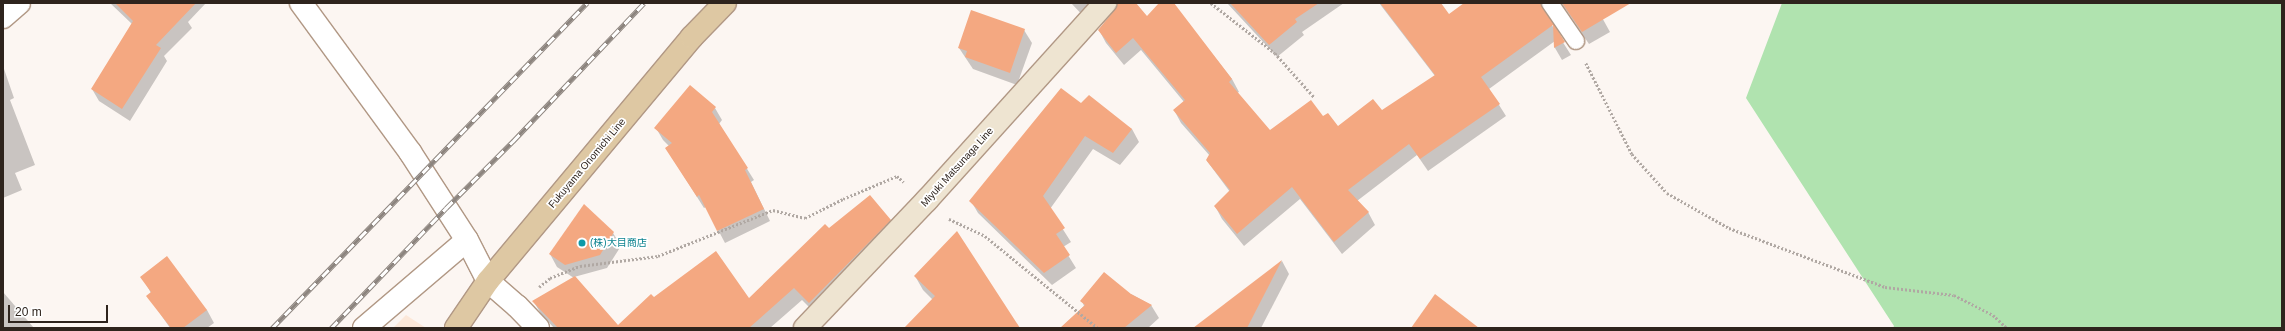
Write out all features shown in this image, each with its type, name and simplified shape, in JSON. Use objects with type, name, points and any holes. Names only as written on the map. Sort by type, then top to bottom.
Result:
[{"type":"main road","name":"Fukuyama Onomichi Line","points":[[456,328],[488,281],[692,37],[725,3]]},
{"type":"main road","name":"Miyuki Matsunaga Line","points":[[805,328],[927,200],[1105,3]]},
{"type":"street","points":[[3,17],[19,3]]},
{"type":"street","points":[[301,3],[410,152],[467,240],[488,281],[517,306],[538,328]]},
{"type":"street","points":[[364,328],[467,240]]},
{"type":"lane","points":[[1550,3],[1576,41]]},
{"type":"path","points":[[1211,3],[1275,52],[1314,97]]},
{"type":"path","points":[[1576,41],[1632,154],[1667,193],[1729,228],[1885,287],[1954,295],[1993,315],[2007,328]]},
{"type":"path","points":[[517,306],[550,278],[580,266],[658,256],[773,210],[805,218],[843,199],[897,176],[927,200],[941,215],[991,240],[1098,328]]},
{"type":"shaded area","points":[[406,315],[426,328],[393,328]]},
{"type":"green space","points":[[1782,3],[2282,3],[2282,328],[1893,328],[1894,326],[1746,98]]},
{"type":"building","points":[[115,3],[196,3],[156,45],[161,48],[122,109],[91,89],[133,21]]},
{"type":"building","points":[[1117,3],[1136,3],[1147,16],[1159,3],[1174,3],[1232,79],[1229,82],[1270,130],[1311,100],[1323,116],[1328,113],[1338,126],[1373,99],[1382,110],[1435,75],[1380,3],[1441,3],[1449,14],[1464,3],[1541,3],[1565,42],[1554,48],[1553,25],[1481,77],[1500,104],[1420,159],[1409,144],[1348,190],[1369,212],[1334,242],[1292,187],[1237,234],[1214,206],[1230,190],[1206,160],[1210,153],[1173,110],[1185,100],[1133,38],[1116,53],[1098,30],[1114,11]]},
{"type":"building","points":[[1230,3],[1319,3],[1295,19],[1297,22],[1269,45]]},
{"type":"building","points":[[1562,3],[1631,3],[1582,32]]},
{"type":"building","points":[[971,10],[1025,29],[1010,73],[965,57],[967,51],[958,48]]},
{"type":"building","points":[[690,85],[716,107],[712,112],[748,168],[745,170],[764,209],[717,231],[699,195],[697,197],[665,148],[672,143],[654,128]]},
{"type":"building","points":[[1061,88],[1081,103],[1089,95],[1132,129],[1113,153],[1085,136],[1043,196],[1065,228],[1056,234],[1070,255],[1044,273],[969,201]]},
{"type":"building","points":[[870,195],[891,220],[809,303],[794,288],[749,328],[558,328],[532,301],[575,276],[618,325],[651,294],[654,297],[716,251],[749,298],[825,224],[829,228]]},
{"type":"building","name":"(株)大目商店","points":[[584,204],[614,232],[600,255],[565,265],[549,254]]},
{"type":"building","points":[[957,231],[1020,328],[904,328],[935,296],[914,276]]},
{"type":"building","points":[[167,256],[207,310],[183,328],[171,328],[146,296],[151,292],[140,277]]},
{"type":"building","points":[[1282,260],[1247,328],[1193,328]]},
{"type":"building","points":[[1104,272],[1131,294],[1152,305],[1124,328],[1060,328],[1085,305],[1080,301]]},
{"type":"building","points":[[1435,294],[1479,328],[1411,328]]},
{"type":"railway","points":[[272,328],[587,3]]},
{"type":"railway","points":[[331,328],[446,208],[513,141],[644,3]]},
{"type":"place","name":"(株)大目商店","points":[[582,243]]}]
